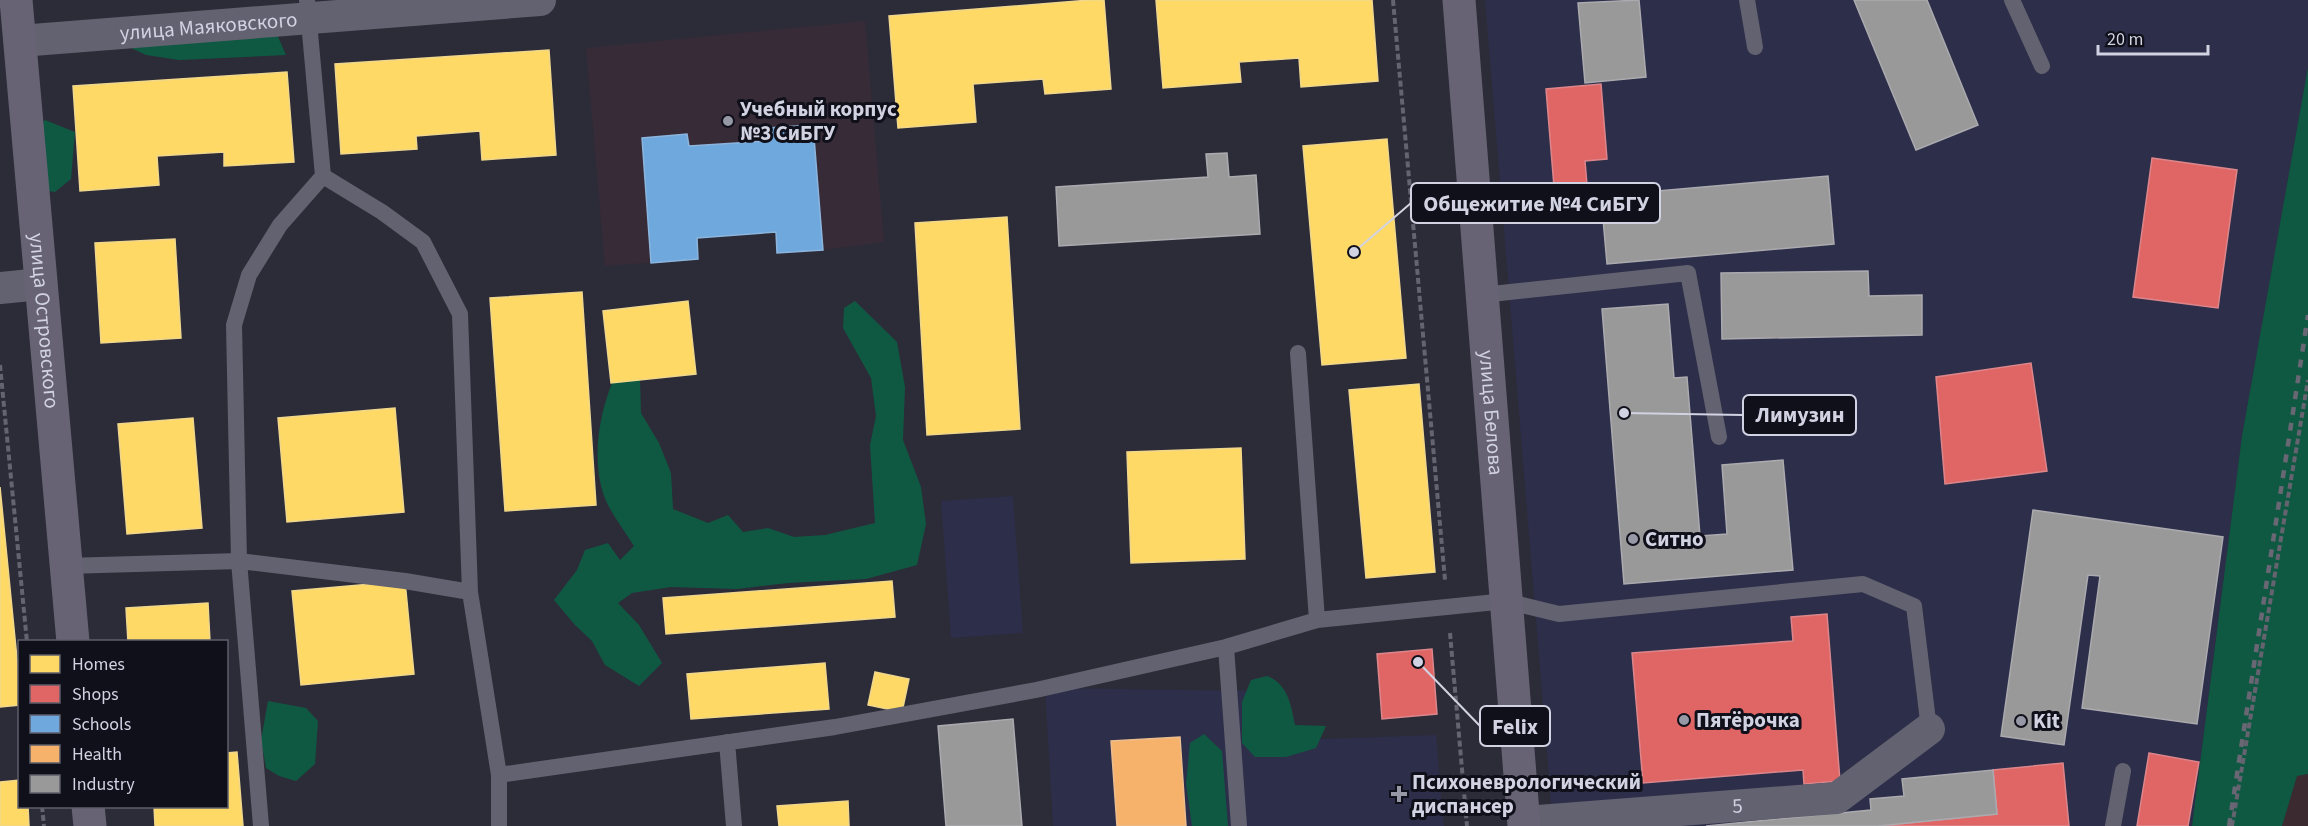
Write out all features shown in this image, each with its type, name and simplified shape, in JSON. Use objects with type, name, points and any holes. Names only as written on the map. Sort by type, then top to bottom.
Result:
[{"type":"main road","name":"улица Островского","points":[[16,0],[73,640]]},
{"type":"main road","name":"улица Белова","points":[[1459,0],[1524,824]]},
{"type":"main road","points":[[88,808],[90,826]]},
{"type":"street","name":"улица Маяковского","points":[[20,41],[308,9],[540,0]]},
{"type":"street","points":[[0,288],[41,284]]},
{"type":"street","name":"5","points":[[1524,824],[1837,798],[1929,729]]},
{"type":"lane","points":[[1747,0],[1755,47]]},
{"type":"lane","points":[[2012,0],[2042,66]]},
{"type":"lane","points":[[261,826],[239,561],[234,325],[249,274],[280,225],[323,176],[308,9]]},
{"type":"lane","points":[[323,176],[382,212],[423,242],[460,314],[470,592],[499,775],[499,826]]},
{"type":"lane","points":[[1482,295],[1688,273],[1719,437]]},
{"type":"lane","points":[[1298,353],[1317,620]]},
{"type":"lane","points":[[66,566],[239,561],[405,581],[470,592]]},
{"type":"lane","points":[[499,775],[835,727],[1036,690],[1226,647],[1317,620],[1506,601],[1559,614],[1863,584],[1914,606],[1929,729]]},
{"type":"lane","points":[[1226,647],[1239,826]]},
{"type":"lane","points":[[727,742],[734,826]]},
{"type":"lane","points":[[2113,826],[2123,771]]},
{"type":"path","points":[[1393,0],[1467,826]]},
{"type":"path","points":[[0,365],[27,640]]},
{"type":"path","points":[[2232,826],[2308,380]]},
{"type":"path","points":[[42,808],[44,826]]},
{"type":"shaded area","points":[[1485,0],[2308,0],[2308,67],[2242,436],[2192,826],[1553,826]]},
{"type":"shaded area","points":[[865,21],[884,242],[777,253],[775,232],[697,238],[698,259],[605,266],[586,48]]},
{"type":"shaded area","points":[[1013,496],[1023,633],[951,638],[941,501]]},
{"type":"shaded area","points":[[1045,688],[1263,691],[1264,741],[1436,735],[1444,826],[1053,826]]},
{"type":"shaded area","points":[[2308,774],[2308,826],[2282,826],[2297,776]]},
{"type":"green space","points":[[275,30],[286,55],[179,60],[146,55],[123,44]]},
{"type":"green space","points":[[2308,67],[2308,774],[2297,776],[2282,826],[2192,826],[2242,436]]},
{"type":"green space","points":[[45,120],[75,132],[71,179],[55,192],[42,190],[31,137]]},
{"type":"green space","points":[[855,301],[897,342],[905,387],[903,440],[921,487],[926,524],[917,565],[866,579],[788,583],[737,589],[671,587],[632,593],[618,603],[639,625],[662,663],[639,686],[605,665],[592,641],[554,600],[577,570],[585,550],[608,543],[620,560],[634,546],[609,507],[599,476],[600,424],[615,376],[640,380],[641,413],[659,443],[671,473],[673,509],[708,523],[728,515],[743,532],[768,528],[794,537],[825,535],[875,523],[870,445],[876,416],[871,378],[843,328],[844,308]]},
{"type":"green space","points":[[1267,676],[1280,684],[1284,690],[1290,703],[1295,725],[1326,726],[1316,748],[1286,757],[1255,757],[1242,743],[1242,702],[1251,680]]},
{"type":"green space","points":[[268,701],[306,708],[318,721],[315,764],[296,781],[279,776],[266,768],[261,740]]},
{"type":"green space","points":[[1204,734],[1222,751],[1228,826],[1192,826],[1186,784],[1190,743]]},
{"type":"building: Homes","points":[[1104,0],[1111,89],[1045,94],[1043,79],[973,84],[976,122],[898,128],[889,16]]},
{"type":"building: Homes","points":[[1156,0],[1372,0],[1378,81],[1301,87],[1299,58],[1239,62],[1241,82],[1163,88]]},
{"type":"building: Homes","points":[[549,50],[556,155],[482,160],[480,131],[416,136],[417,149],[341,154],[335,64]]},
{"type":"building: Homes","points":[[287,72],[294,162],[224,166],[224,152],[157,156],[159,185],[80,191],[73,86]]},
{"type":"building: Homes","points":[[1387,139],[1406,358],[1322,365],[1303,146]]},
{"type":"building: Homes","points":[[1007,217],[1020,429],[927,435],[915,223]]},
{"type":"building: Homes","points":[[175,239],[181,338],[101,343],[95,243]]},
{"type":"building: Homes","points":[[582,292],[596,505],[505,511],[490,298]]},
{"type":"building: Homes","points":[[688,301],[696,374],[611,383],[603,311]]},
{"type":"building: Homes","points":[[1419,384],[1435,572],[1366,578],[1349,390]]},
{"type":"building: Homes","points":[[395,408],[404,512],[287,522],[278,418]]},
{"type":"building: Homes","points":[[193,418],[202,528],[127,534],[118,424]]},
{"type":"building: Homes","points":[[1241,448],[1245,559],[1131,563],[1127,452]]},
{"type":"building: Homes","points":[[0,487],[18,669],[18,705],[0,707]]},
{"type":"building: Homes","points":[[405,581],[414,674],[301,685],[292,591]]},
{"type":"building: Homes","points":[[892,581],[895,617],[666,634],[663,598]]},
{"type":"building: Homes","points":[[208,603],[210,640],[128,640],[126,608]]},
{"type":"building: Homes","points":[[825,663],[829,709],[691,719],[687,674]]},
{"type":"building: Homes","points":[[875,672],[909,679],[902,712],[868,705]]},
{"type":"building: Homes","points":[[237,752],[243,826],[155,826],[154,808],[228,808],[228,753]]},
{"type":"building: Homes","points":[[18,780],[18,808],[28,808],[29,826],[0,826],[0,782]]},
{"type":"building: Homes","points":[[848,801],[849,826],[779,826],[777,806]]},
{"type":"building: Shops","points":[[1601,84],[1607,159],[1585,161],[1588,197],[1555,199],[1546,89]]},
{"type":"building: Shops","points":[[2152,158],[2237,170],[2218,308],[2133,297]]},
{"type":"building: Shops","points":[[2031,363],[2047,471],[1945,484],[1936,377]]},
{"type":"building: Shops","points":[[1827,614],[1840,781],[1804,784],[1803,770],[1643,783],[1632,653],[1793,641],[1791,617]]},
{"type":"building: Shops","points":[[1432,649],[1437,714],[1382,719],[1377,654]]},
{"type":"building: Shops","points":[[2149,753],[2199,762],[2188,826],[2137,826]]},
{"type":"building: Shops","points":[[2063,763],[2069,826],[1878,826],[1997,814],[1993,770]]},
{"type":"building: Schools","points":[[813,125],[823,250],[777,253],[776,232],[697,238],[698,259],[651,263],[642,138],[687,134],[689,146],[768,141],[767,128]]},
{"type":"building: Health","points":[[1180,737],[1186,826],[1117,826],[1111,741]]},
{"type":"building: Industry","points":[[1639,0],[1646,77],[1585,83],[1578,3]]},
{"type":"building: Industry","points":[[1854,0],[1927,0],[1978,125],[1916,150]]},
{"type":"building: Industry","points":[[1227,153],[1229,177],[1256,175],[1260,234],[1059,246],[1056,187],[1208,177],[1206,154]]},
{"type":"building: Industry","points":[[1828,176],[1834,244],[1607,264],[1601,196]]},
{"type":"building: Industry","points":[[1868,271],[1869,296],[1922,295],[1922,335],[1722,339],[1721,273]]},
{"type":"building: Industry","points":[[1668,304],[1674,378],[1687,377],[1700,536],[1727,534],[1722,465],[1783,460],[1793,570],[1624,584],[1602,309]]},
{"type":"building: Industry","points":[[2033,510],[2223,537],[2197,724],[2082,708],[2100,576],[2088,575],[2064,745],[2001,736]]},
{"type":"building: Industry","points":[[1013,719],[1022,826],[946,826],[938,726]]},
{"type":"building: Industry","points":[[1993,770],[1997,814],[1878,826],[1706,826],[1871,810],[1870,799],[1904,796],[1902,779]]},
{"type":"railway","points":[[2229,826],[2308,315]]},
{"type":"place","name":"Учебный корпус №3 СиБГУ","points":[[728,121]]},
{"type":"place","name":"Общежитие №4 СиБГУ","points":[[1354,252]]},
{"type":"place","name":"Лимузин","points":[[1624,413]]},
{"type":"place","name":"Ситно","points":[[1633,539]]},
{"type":"place","name":"Felix","points":[[1418,662]]},
{"type":"place","name":"Пятёрочка","points":[[1684,720]]},
{"type":"place","name":"Kit","points":[[2021,721]]},
{"type":"place","name":"Психоневрологический диспансер","points":[[1399,794]]}]
